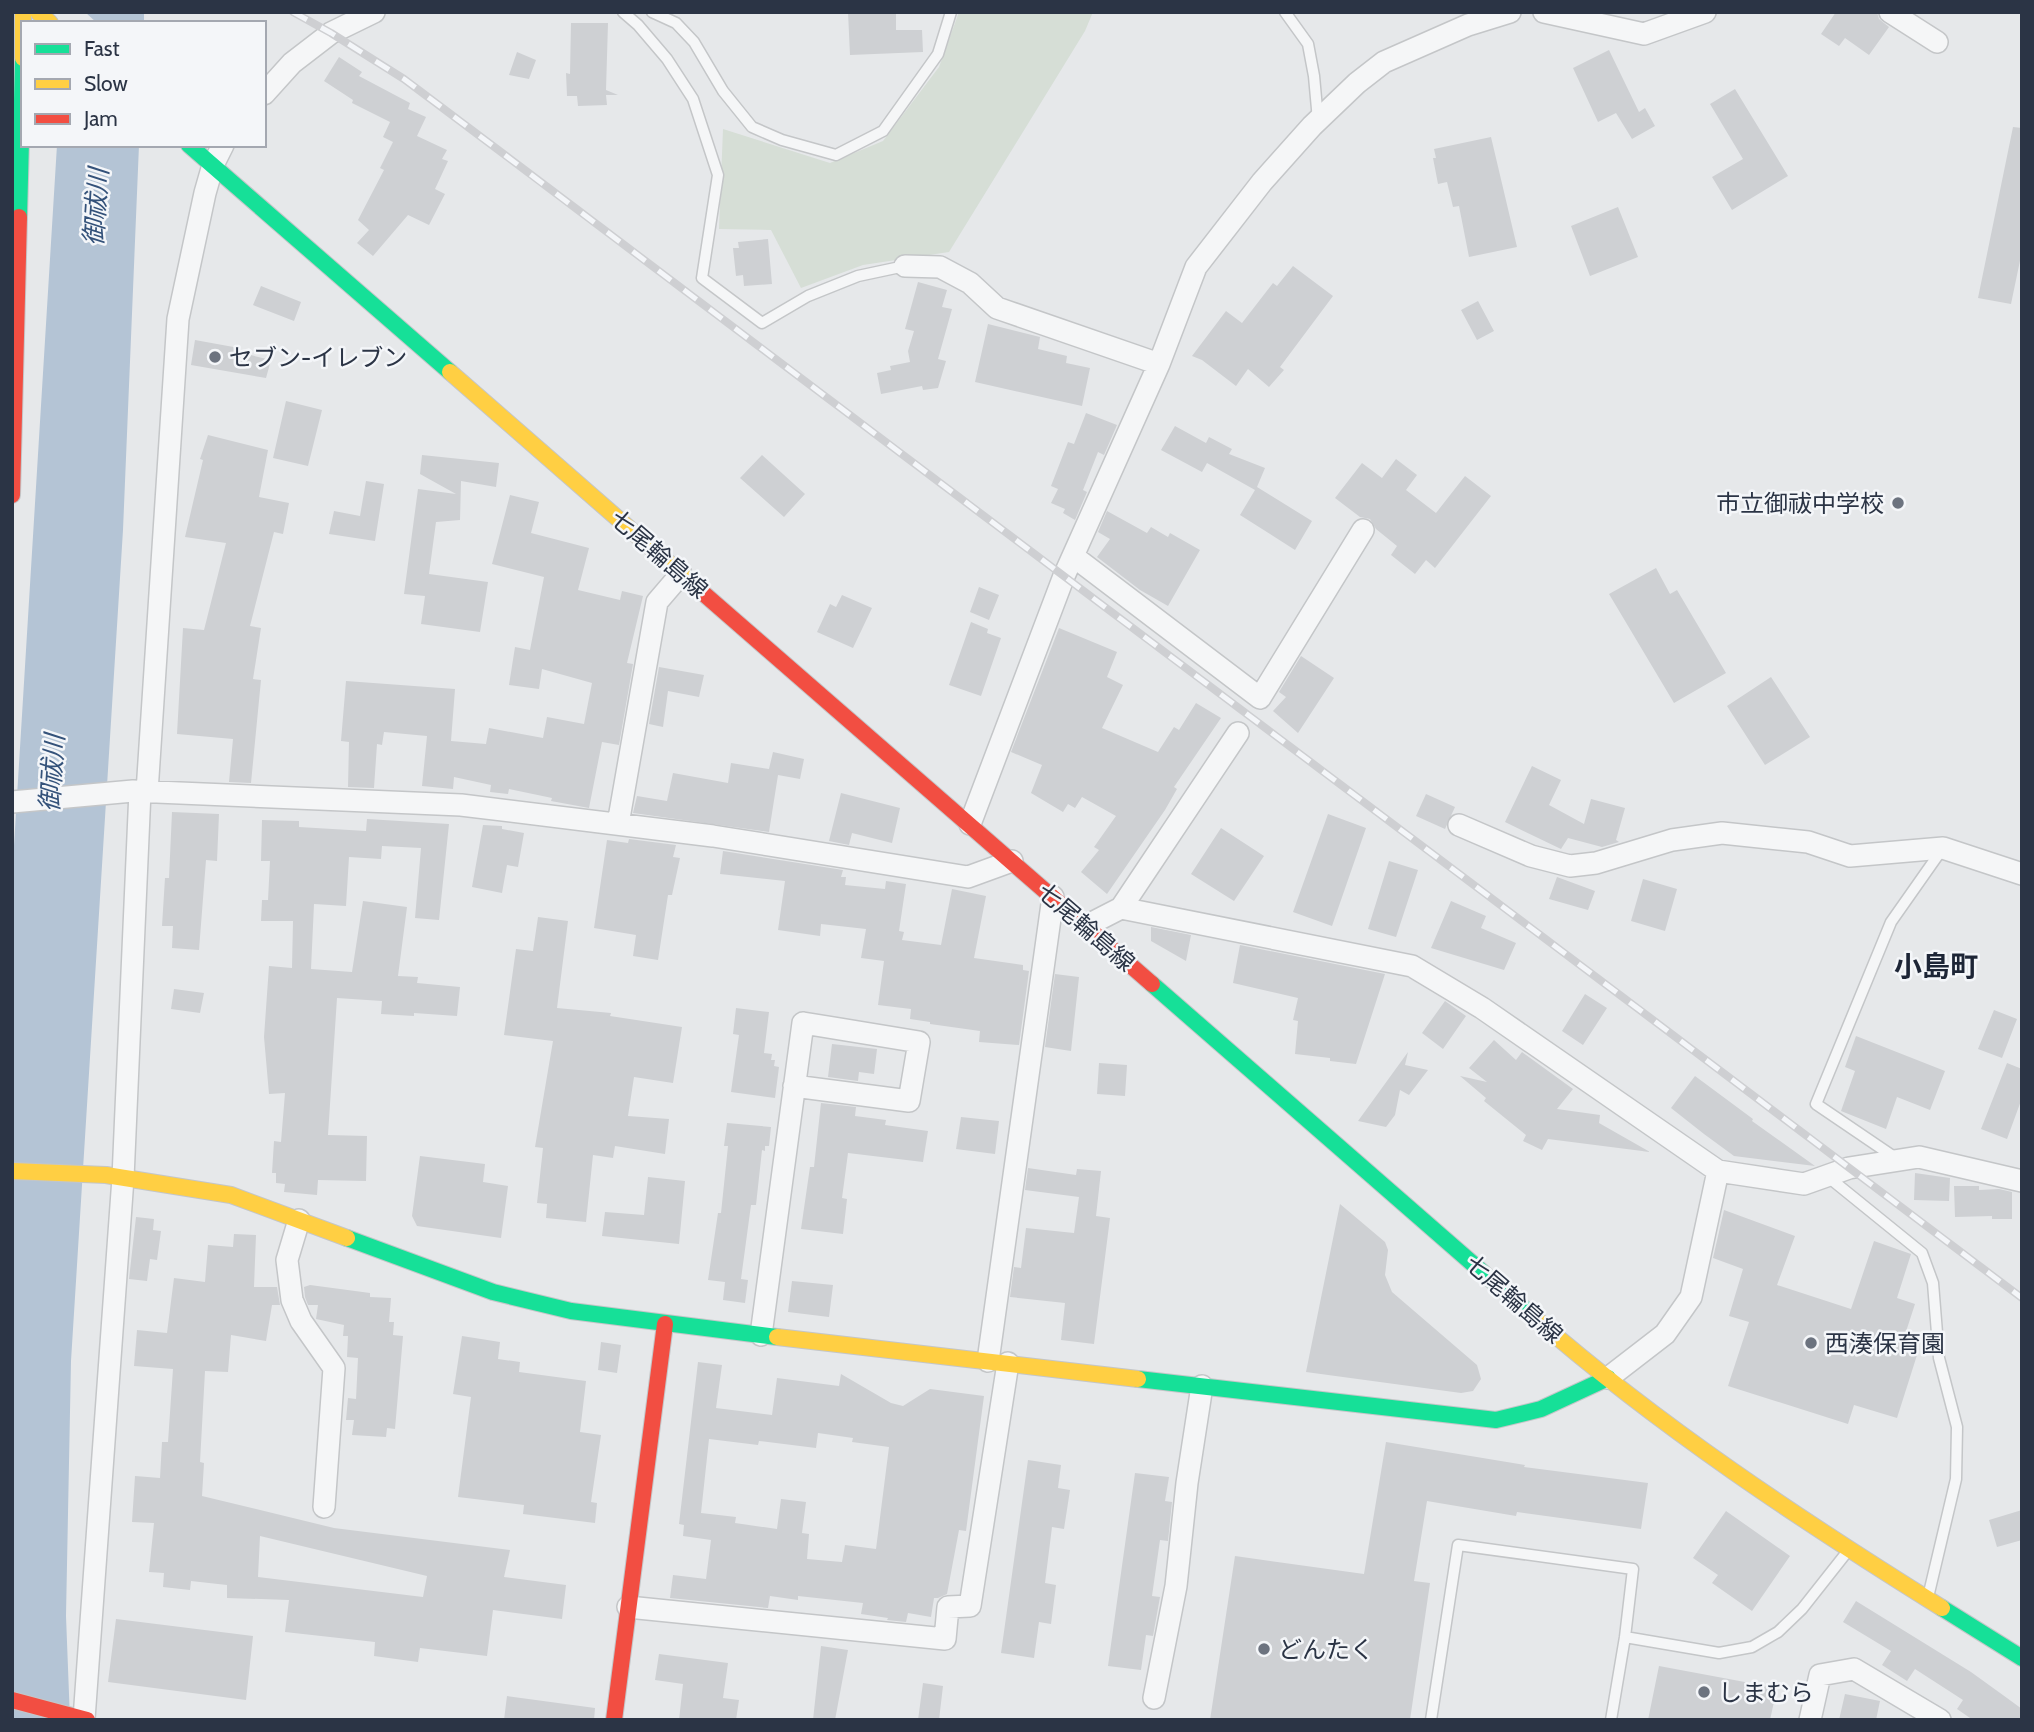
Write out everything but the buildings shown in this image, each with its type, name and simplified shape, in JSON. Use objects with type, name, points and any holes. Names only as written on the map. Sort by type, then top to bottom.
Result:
[{"type":"street","points":[[970,824],[1073,556],[1159,363],[1196,267],[1262,181],[1318,120],[1357,83],[1384,62],[1468,24],[1510,12]]},
{"type":"street","points":[[1544,12],[1644,34],[1705,12]]},
{"type":"street","points":[[1890,12],[1937,42]]},
{"type":"street","points":[[266,92],[292,63],[356,16]]},
{"type":"street","points":[[12,495],[21,139]]},
{"type":"street","name":"七尾輪島線","points":[[191,147],[1544,1326],[1658,1417],[1849,1549],[2022,1658]]},
{"type":"street","points":[[12,1700],[83,1719],[114,1177],[140,791],[178,319],[213,165],[222,147]]},
{"type":"street","points":[[905,266],[940,267],[970,283],[998,308],[1159,363]]},
{"type":"street","points":[[1073,556],[1260,698],[1363,530]]},
{"type":"street","points":[[618,824],[657,602],[681,574]]},
{"type":"street","points":[[1086,926],[1121,908],[1238,733]]},
{"type":"street","points":[[12,802],[140,791],[461,805],[713,835],[968,877],[1012,861]]},
{"type":"street","points":[[1460,825],[1531,856],[1570,866],[1596,863],[1672,840],[1722,833],[1808,842],[1850,856],[1943,848],[2022,874]]},
{"type":"street","points":[[628,1607],[945,1639],[948,1607],[970,1606],[1053,897]]},
{"type":"street","points":[[1121,908],[1412,966],[1482,1008],[1718,1171],[1804,1184],[1849,1168],[1919,1157],[2020,1177]]},
{"type":"street","points":[[761,1335],[794,1086],[803,1023],[919,1042],[909,1101],[794,1086]]},
{"type":"street","points":[[12,1171],[114,1177],[231,1195],[493,1292],[571,1311],[1496,1420],[1541,1409],[1608,1378],[1665,1334],[1691,1297],[1718,1171]]},
{"type":"street","points":[[299,1220],[287,1260],[292,1300],[301,1321],[334,1368],[324,1507]]},
{"type":"street","points":[[614,1720],[665,1324]]},
{"type":"street","points":[[1154,1698],[1177,1586],[1187,1483],[1202,1386]]},
{"type":"street","points":[[1810,1720],[1820,1675],[1854,1669],[1940,1720]]},
{"type":"lane","points":[[623,12],[638,25],[667,60],[693,99],[718,175],[702,278],[762,323],[808,296],[858,276],[905,266]]},
{"type":"lane","points":[[652,12],[677,23],[694,41],[723,91],[752,127],[782,140],[836,155],[883,131],[938,54],[951,12]]},
{"type":"lane","points":[[1285,12],[1308,44],[1318,120]]},
{"type":"lane","points":[[1898,1160],[1816,1104],[1891,922],[1943,848]]},
{"type":"lane","points":[[1828,1176],[1922,1253],[1933,1283],[1939,1358],[1957,1427],[1957,1440],[1956,1479],[1927,1599]]},
{"type":"lane","points":[[1431,1720],[1458,1545],[1633,1569],[1611,1720]]},
{"type":"lane","points":[[1625,1637],[1719,1653],[1752,1647],[1778,1632],[1802,1609],[1849,1549]]},
{"type":"shaded area","points":[[959,12],[1093,12],[1085,31],[949,252],[863,265],[801,288],[771,230],[719,229],[723,129],[830,163],[883,141],[939,67]]},
{"type":"water","points":[[65,12],[144,12],[144,21],[64,21]]},
{"type":"water","name":"御祓川","points":[[57,147],[139,147],[123,530],[71,1361],[66,1616],[70,1720],[12,1720],[12,878]]},
{"type":"pier","points":[[62,12],[85,12],[95,21],[61,21]]},
{"type":"railway","points":[[293,12],[404,79],[2022,1298]]},
{"type":"traffic: fast","points":[[19,217],[21,140]]},
{"type":"traffic: fast","points":[[191,147],[450,372]]},
{"type":"traffic: fast","points":[[1152,984],[1535,1318]]},
{"type":"traffic: fast","points":[[347,1238],[493,1292],[571,1311],[777,1337]]},
{"type":"traffic: fast","points":[[1138,1379],[1496,1420],[1541,1409],[1608,1378]]},
{"type":"traffic: fast","points":[[1942,1608],[2022,1658]]},
{"type":"traffic: slow","points":[[23,12],[23,21]]},
{"type":"traffic: slow","points":[[38,12],[48,21]]},
{"type":"traffic: slow","points":[[450,372],[703,593]]},
{"type":"traffic: slow","points":[[12,1171],[106,1175],[231,1195],[347,1238]]},
{"type":"traffic: slow","points":[[1535,1318],[1631,1397],[1732,1471],[1942,1608]]},
{"type":"traffic: slow","points":[[777,1337],[1138,1379]]},
{"type":"traffic: jam","points":[[12,495],[19,217]]},
{"type":"traffic: jam","points":[[703,593],[1152,984]]},
{"type":"traffic: jam","points":[[614,1720],[665,1324]]},
{"type":"traffic: jam","points":[[12,1700],[87,1720]]},
{"type":"place","name":"セブン-イレブン","points":[[215,357]]},
{"type":"place","name":"市立御祓中学校","points":[[1898,503]]},
{"type":"place","name":"西湊保育園","points":[[1811,1343]]},
{"type":"place","name":"どんたく","points":[[1264,1649]]},
{"type":"place","name":"しまむら","points":[[1704,1692]]},
{"type":"district","name":"小島町","points":[[1936,966]]}]
